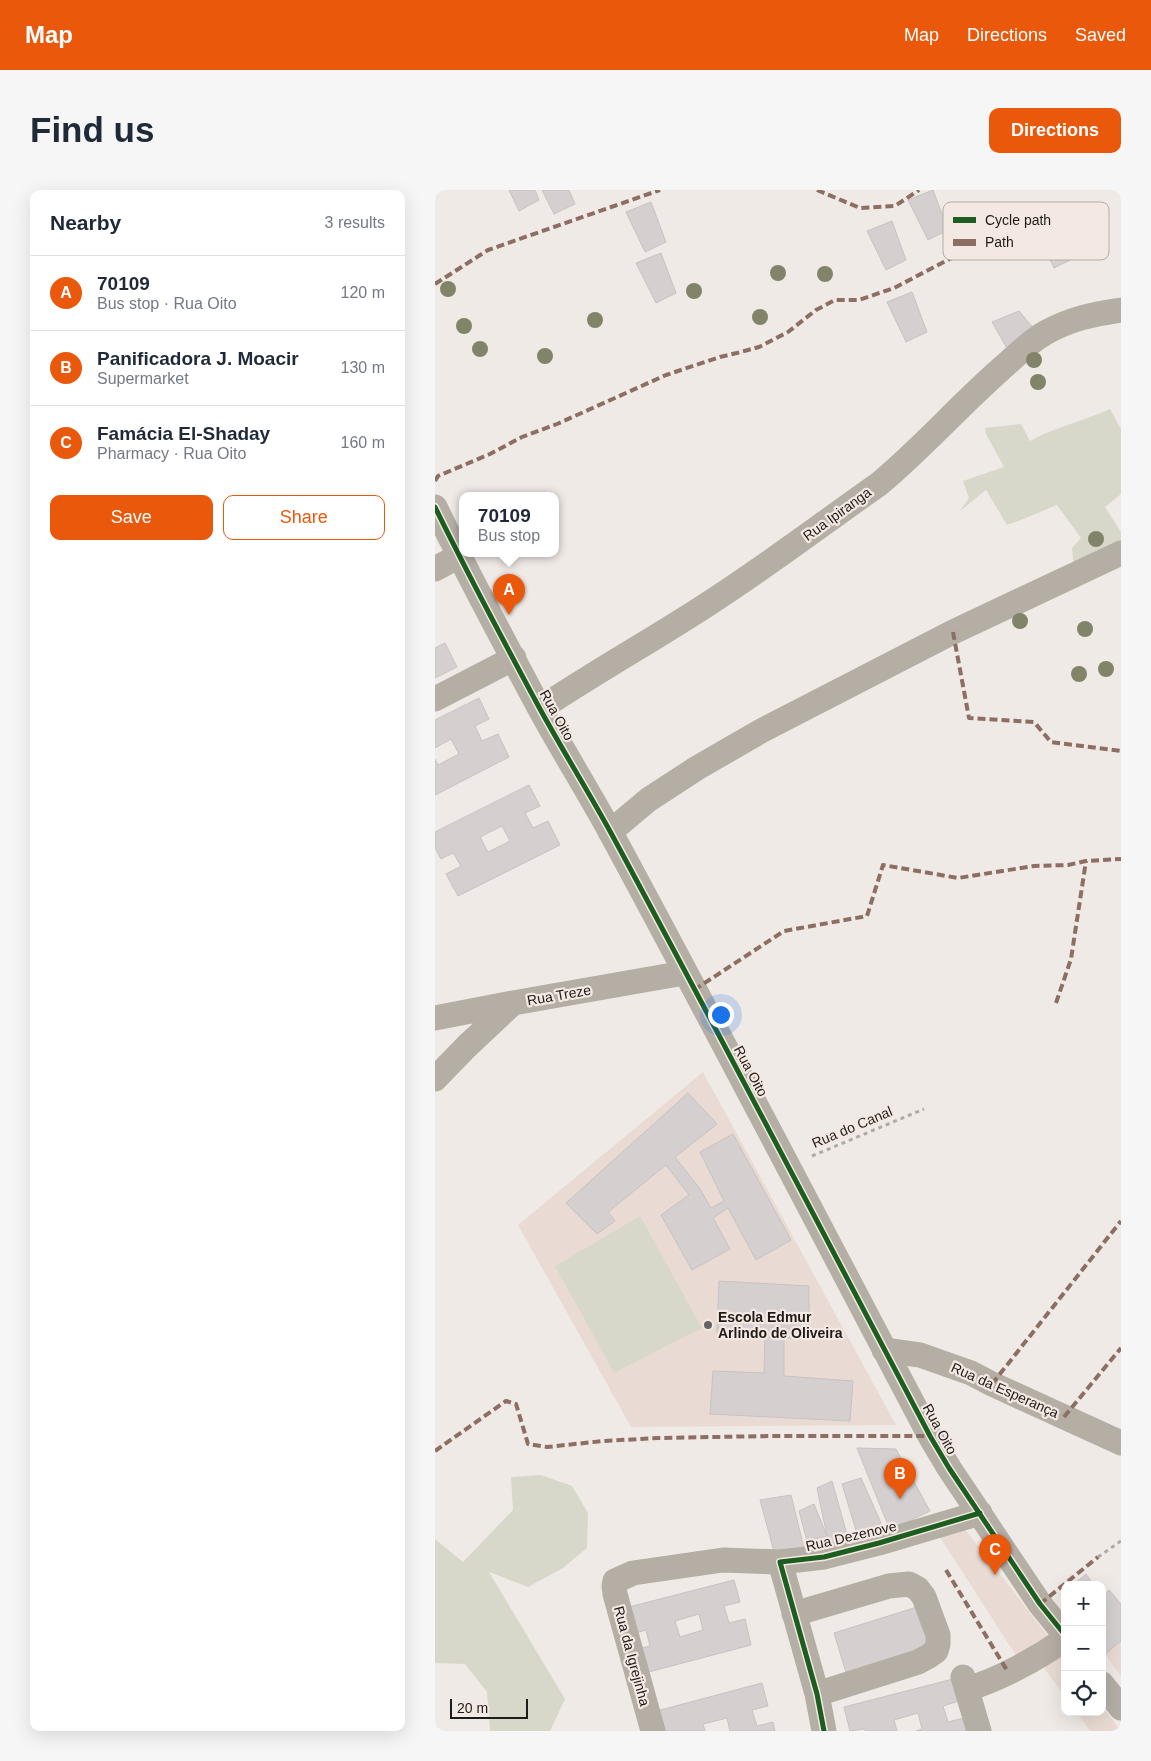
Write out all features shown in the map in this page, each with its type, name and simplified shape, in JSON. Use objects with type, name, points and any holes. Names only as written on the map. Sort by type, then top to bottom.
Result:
[{"type":"street","name":"Rua Ipiranga","points":[[540,709],[596,672],[718,598],[879,484],[905,462],[964,402],[1025,348],[1044,334],[1066,323],[1090,315],[1121,310]]},
{"type":"street","name":"Rua Oito","points":[[435,507],[459,556]]},
{"type":"street","points":[[610,832],[648,800],[697,768],[761,731],[978,620],[1121,553]]},
{"type":"street","points":[[435,569],[459,556]]},
{"type":"street","name":"Rua Oito","points":[[460,557],[540,709],[610,832],[684,973],[748,1088],[930,1436],[949,1468],[1040,1604],[1061,1630]]},
{"type":"street","points":[[435,699],[514,658]]},
{"type":"street","name":"Rua Treze","points":[[435,1018],[684,973]]},
{"type":"street","points":[[435,1079],[513,1003]]},
{"type":"street","name":"Rua da Esperança","points":[[884,1350],[920,1355],[963,1370],[1121,1443]]},
{"type":"street","name":"Rua Dezenove","points":[[615,1581],[633,1573],[723,1560],[780,1562],[823,1557],[879,1543],[980,1513]]},
{"type":"street","points":[[780,1562],[817,1694],[824,1731]]},
{"type":"street","name":"Rua da Igrejinha","points":[[615,1581],[615,1594],[653,1731]]},
{"type":"street","points":[[794,1614],[889,1586],[909,1584],[918,1589],[924,1597],[938,1635],[936,1650],[918,1662],[817,1694]]},
{"type":"street","points":[[979,1731],[965,1683],[1019,1666],[1045,1653],[1061,1642]]},
{"type":"street","points":[[1106,1689],[1121,1708]]},
{"type":"path","points":[[1098,1557],[1121,1541]]},
{"type":"shaded area","points":[[1110,409],[1121,429],[1121,494],[1105,507],[1121,532],[1121,561],[1075,579],[1072,548],[1081,538],[1057,505],[1007,525],[986,490],[959,512],[969,498],[963,481],[1004,467],[986,434],[985,428],[1021,424],[1030,441]]},
{"type":"shaded area","name":"Escola Edmur Arlindo de Oliveira","points":[[703,1072],[896,1425],[631,1427],[518,1225]]},
{"type":"shaded area","points":[[640,1216],[702,1328],[614,1373],[555,1266]]},
{"type":"shaded area","points":[[541,1475],[572,1486],[588,1513],[587,1548],[563,1568],[528,1587],[489,1572],[565,1699],[550,1731],[490,1731],[487,1692],[465,1664],[435,1663],[435,1539],[463,1562],[513,1510],[511,1477]]},
{"type":"shaded area","points":[[958,1520],[1048,1636],[1017,1657],[934,1528]]},
{"type":"shaded area","points":[[1121,1642],[1121,1676],[1106,1655],[1106,1653]]},
{"type":"shaded area","points":[[1058,1650],[1061,1653],[1061,1691],[1039,1661]]},
{"type":"shaded area","points":[[1106,1711],[1121,1731],[1090,1731],[1079,1716],[1106,1716]]},
{"type":"building","points":[[509,190],[535,190],[539,200],[519,211]]},
{"type":"building","points":[[542,190],[569,190],[575,204],[554,214]]},
{"type":"building","points":[[933,190],[943,217],[943,232],[928,240],[908,200]]},
{"type":"building","points":[[651,202],[666,242],[645,252],[626,212]]},
{"type":"building","points":[[892,221],[906,260],[886,270],[867,231]]},
{"type":"building","points":[[661,253],[676,293],[656,303],[636,263]]},
{"type":"building","points":[[1050,260],[1070,260],[1054,268]]},
{"type":"building","points":[[912,292],[927,332],[906,342],[887,302]]},
{"type":"building","points":[[1019,311],[1040,336],[1012,357],[992,322]]},
{"type":"building","points":[[445,643],[457,667],[435,678],[435,648]]},
{"type":"building","points":[[479,698],[489,719],[475,726],[482,741],[498,734],[509,757],[435,795],[435,759],[438,765],[459,754],[451,739],[435,748],[435,720]]},
{"type":"building","points":[[529,785],[540,806],[525,813],[533,828],[548,821],[560,845],[458,896],[446,874],[461,866],[453,853],[441,859],[435,848],[435,832]],"holes":[[[502,826],[510,841],[488,852],[480,837]]]},
{"type":"building","points":[[688,1093],[717,1124],[675,1157],[700,1189],[711,1208],[724,1201],[700,1152],[733,1134],[791,1240],[756,1260],[728,1208],[713,1218],[730,1249],[692,1270],[661,1215],[689,1195],[666,1165],[608,1212],[615,1221],[597,1234],[566,1203]]},
{"type":"building","points":[[719,1281],[809,1286],[809,1339],[784,1338],[784,1376],[853,1381],[850,1421],[710,1414],[713,1371],[764,1373],[765,1336],[717,1332]]},
{"type":"building","points":[[857,1448],[896,1449],[930,1511],[890,1530]]},
{"type":"building","points":[[861,1478],[881,1523],[858,1537],[842,1484]]},
{"type":"building","points":[[832,1481],[848,1538],[831,1543],[827,1536],[817,1488]]},
{"type":"building","points":[[791,1495],[805,1552],[776,1559],[760,1500]]},
{"type":"building","points":[[814,1504],[827,1536],[807,1541],[799,1511]]},
{"type":"building","points":[[1086,1574],[1091,1581],[1078,1581]]},
{"type":"building","points":[[734,1580],[740,1602],[724,1606],[729,1623],[745,1619],[751,1645],[641,1674],[634,1650],[650,1646],[646,1630],[632,1634],[625,1608]],"holes":[[[699,1614],[703,1630],[680,1637],[675,1621]]]},
{"type":"building","points":[[1109,1590],[1121,1604],[1121,1641],[1106,1653],[1106,1626],[1106,1593]]},
{"type":"building","points":[[917,1607],[931,1651],[848,1679],[834,1633]]},
{"type":"building","points":[[953,1679],[959,1701],[943,1706],[948,1722],[964,1718],[967,1731],[916,1731],[922,1729],[918,1713],[894,1720],[897,1731],[865,1731],[865,1729],[850,1731],[844,1707]]},
{"type":"building","points":[[762,1683],[768,1706],[752,1710],[757,1726],[773,1722],[775,1731],[730,1731],[727,1718],[703,1724],[705,1731],[658,1731],[653,1712]]},
{"type":"marked path","points":[[435,284],[488,250],[660,190]]},
{"type":"marked path","points":[[817,190],[860,208],[895,206],[919,190]]},
{"type":"marked path","points":[[435,481],[438,476],[490,454],[522,437],[557,424],[666,375],[720,357],[759,347],[788,332],[816,310],[835,300],[859,300],[894,288],[948,260]]},
{"type":"marked path","points":[[953,632],[969,718],[1034,722],[1051,742],[1121,751]]},
{"type":"marked path","points":[[694,990],[784,931],[867,916],[883,865],[958,878],[1034,866],[1068,865],[1086,861],[1121,859]]},
{"type":"marked path","points":[[1056,1003],[1071,959],[1086,861]]},
{"type":"marked path","points":[[992,1384],[1121,1221]]},
{"type":"marked path","points":[[1064,1417],[1121,1348]]},
{"type":"marked path","points":[[435,1451],[506,1401],[516,1404],[528,1444],[547,1447],[659,1438],[930,1436]]},
{"type":"marked path","points":[[1040,1604],[1098,1557]]},
{"type":"marked path","points":[[946,1570],[1008,1672]]},
{"type":"cycle path","points":[[435,507],[459,555]]},
{"type":"cycle path","points":[[460,557],[549,725],[611,833],[930,1436],[949,1468],[1040,1604],[1061,1630]]},
{"type":"cycle path","points":[[824,1731],[817,1694],[780,1562],[824,1557],[980,1513]]},
{"type":"place","name":"70109","points":[[509,615]]},
{"type":"place","name":"Escola Edmur Arlindo de Oliveira","points":[[708,1325]]},
{"type":"place","name":"Panificadora J. Moacir","points":[[900,1499]]},
{"type":"place","name":"Famácia El-Shaday","points":[[995,1575]]}]
